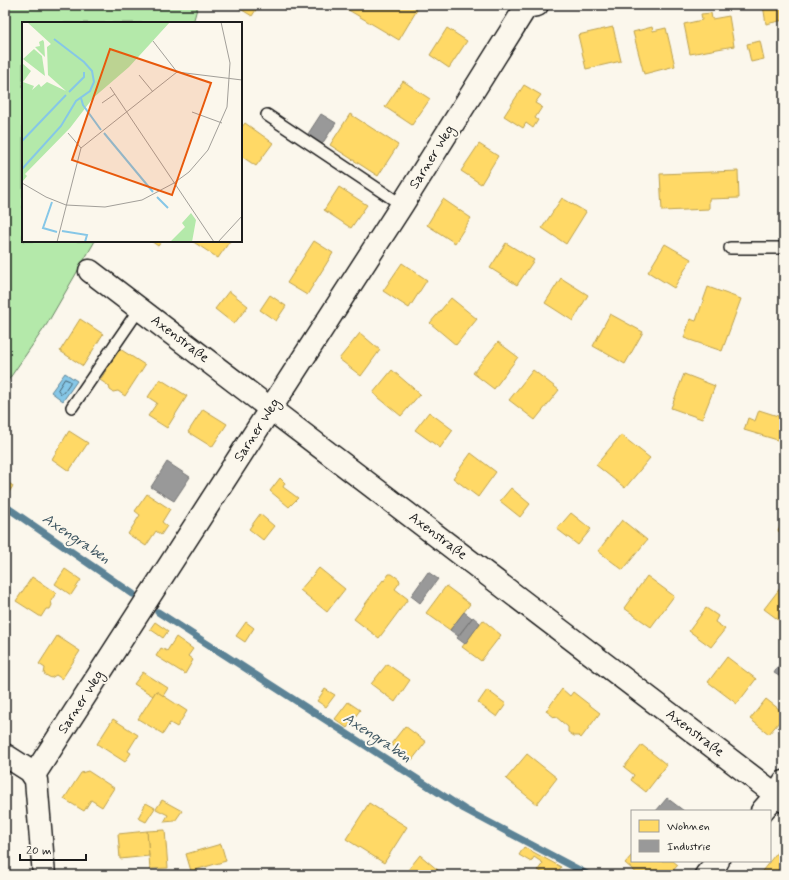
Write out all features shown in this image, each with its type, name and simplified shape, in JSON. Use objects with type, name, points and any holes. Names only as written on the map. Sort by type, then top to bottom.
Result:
[{"type":"street","name":"Sarner Weg","points":[[34,775],[529,6]]},
{"type":"street","name":"Axenstraße","points":[[90,271],[781,793]]},
{"type":"street","points":[[5,755],[25,766],[34,775],[37,787],[44,875]]},
{"type":"street","points":[[763,810],[781,793]]},
{"type":"street","points":[[706,875],[717,862]]},
{"type":"lane","points":[[267,115],[402,205]]},
{"type":"lane","points":[[730,248],[784,248]]},
{"type":"lane","points":[[72,407],[140,308]]},
{"type":"green space","points":[[5,5],[198,5],[193,22],[22,22],[22,242],[94,242],[47,324],[5,385]]},
{"type":"water","points":[[65,373],[77,381],[63,401],[51,392]]},
{"type":"building: Wohnen","points":[[234,5],[259,5],[252,16]]},
{"type":"building: Wohnen","points":[[340,5],[409,5],[417,10],[399,40]]},
{"type":"building: Wohnen","points":[[763,5],[784,5],[784,20],[766,24]]},
{"type":"building: Wohnen","points":[[711,13],[712,19],[729,16],[734,46],[690,54],[684,24],[702,20],[701,14]]},
{"type":"building: Wohnen","points":[[613,27],[621,61],[586,69],[578,35]]},
{"type":"building: Wohnen","points":[[652,27],[653,31],[666,28],[675,66],[644,74],[633,32]]},
{"type":"building: Wohnen","points":[[447,28],[467,41],[449,68],[430,55]]},
{"type":"building: Wohnen","points":[[760,41],[764,59],[751,62],[747,44]]},
{"type":"building: Wohnen","points":[[403,81],[430,99],[412,125],[385,107]]},
{"type":"building: Wohnen","points":[[524,85],[541,95],[535,103],[542,107],[535,118],[538,120],[533,128],[526,123],[523,128],[504,116]]},
{"type":"building: Wohnen","points":[[350,114],[398,145],[378,176],[330,145]]},
{"type":"building: Wohnen","points":[[245,123],[273,143],[256,166],[242,157],[242,127]]},
{"type":"building: Wohnen","points":[[479,144],[498,156],[481,184],[461,171]]},
{"type":"building: Wohnen","points":[[738,171],[739,198],[709,199],[709,209],[662,211],[660,174]]},
{"type":"building: Wohnen","points":[[339,187],[367,205],[351,228],[324,210]]},
{"type":"building: Wohnen","points":[[562,198],[586,212],[566,244],[542,228]]},
{"type":"building: Wohnen","points":[[443,199],[471,218],[455,243],[427,225]]},
{"type":"building: Wohnen","points":[[314,241],[333,253],[307,295],[287,283]]},
{"type":"building: Wohnen","points":[[152,242],[161,242],[158,246]]},
{"type":"building: Wohnen","points":[[194,242],[229,242],[218,258]]},
{"type":"building: Wohnen","points":[[506,243],[534,260],[517,285],[490,268]]},
{"type":"building: Wohnen","points":[[665,244],[691,259],[674,288],[648,272]]},
{"type":"building: Wohnen","points":[[402,263],[427,280],[409,308],[383,291]]},
{"type":"building: Wohnen","points":[[561,278],[588,295],[573,321],[545,303]]},
{"type":"building: Wohnen","points":[[708,287],[741,299],[722,351],[684,338],[690,319],[696,321]]},
{"type":"building: Wohnen","points":[[229,291],[248,306],[234,324],[215,309]]},
{"type":"building: Wohnen","points":[[270,295],[286,306],[276,321],[260,310]]},
{"type":"building: Wohnen","points":[[451,298],[477,319],[456,345],[430,323]]},
{"type":"building: Wohnen","points":[[610,314],[643,332],[625,364],[593,346]]},
{"type":"building: Wohnen","points":[[80,319],[103,334],[83,366],[60,351]]},
{"type":"building: Wohnen","points":[[360,333],[380,350],[361,376],[339,359]]},
{"type":"building: Wohnen","points":[[498,342],[518,357],[494,389],[473,373]]},
{"type":"building: Wohnen","points":[[120,349],[145,365],[125,396],[118,391],[113,392],[110,390],[109,386],[100,380]]},
{"type":"building: Wohnen","points":[[392,370],[420,394],[401,416],[373,393]]},
{"type":"building: Wohnen","points":[[533,370],[559,390],[535,420],[509,400]]},
{"type":"building: Wohnen","points":[[684,374],[715,386],[702,419],[671,408]]},
{"type":"building: Wohnen","points":[[160,379],[187,396],[167,428],[148,416],[157,403],[148,397]]},
{"type":"building: Wohnen","points":[[203,409],[227,424],[212,447],[188,432]]},
{"type":"building: Wohnen","points":[[759,410],[784,418],[784,442],[744,430],[748,418],[755,421]]},
{"type":"building: Wohnen","points":[[429,412],[453,430],[440,448],[415,430]]},
{"type":"building: Wohnen","points":[[69,431],[88,443],[69,471],[52,459]]},
{"type":"building: Wohnen","points":[[621,435],[650,458],[625,488],[596,465]]},
{"type":"building: Wohnen","points":[[471,453],[496,472],[478,497],[453,478]]},
{"type":"building: Wohnen","points":[[280,478],[285,483],[283,487],[298,498],[289,507],[270,491]]},
{"type":"building: Wohnen","points":[[5,480],[13,486],[6,497],[5,496]]},
{"type":"building: Wohnen","points":[[511,488],[530,504],[520,517],[500,501]]},
{"type":"building: Wohnen","points":[[147,494],[170,509],[162,522],[167,526],[161,535],[156,531],[146,546],[128,534],[140,515],[135,511]]},
{"type":"building: Wohnen","points":[[571,513],[591,529],[578,545],[557,529]]},
{"type":"building: Wohnen","points":[[260,514],[274,526],[263,540],[249,529]]},
{"type":"building: Wohnen","points":[[784,519],[784,534],[778,531]]},
{"type":"building: Wohnen","points":[[622,520],[647,540],[623,570],[598,551]]},
{"type":"building: Wohnen","points":[[319,568],[345,589],[327,612],[300,590]]},
{"type":"building: Wohnen","points":[[65,569],[81,580],[71,595],[55,584]]},
{"type":"building: Wohnen","points":[[389,574],[392,574],[399,579],[400,582],[395,589],[408,599],[379,638],[354,619]]},
{"type":"building: Wohnen","points":[[647,576],[674,596],[651,627],[624,608]]},
{"type":"building: Wohnen","points":[[32,577],[56,593],[51,601],[52,605],[50,609],[46,609],[41,617],[16,601]]},
{"type":"building: Wohnen","points":[[784,583],[784,624],[764,609]]},
{"type":"building: Wohnen","points":[[446,586],[470,604],[450,630],[426,613]]},
{"type":"building: Wohnen","points":[[706,608],[718,616],[715,622],[725,629],[711,647],[689,631]]},
{"type":"building: Wohnen","points":[[483,620],[501,635],[481,661],[462,647]]},
{"type":"building: Wohnen","points":[[155,622],[168,631],[163,638],[150,629]]},
{"type":"building: Wohnen","points":[[246,622],[254,628],[245,642],[236,636]]},
{"type":"building: Wohnen","points":[[57,636],[80,651],[62,679],[56,675],[51,678],[44,674],[45,668],[39,664]]},
{"type":"building: Wohnen","points":[[176,637],[193,649],[188,656],[193,660],[185,674],[156,656],[161,648],[167,651]]},
{"type":"building: Wohnen","points":[[727,657],[756,679],[737,704],[708,682]]},
{"type":"building: Wohnen","points":[[387,664],[410,680],[395,702],[371,684]]},
{"type":"building: Wohnen","points":[[143,672],[168,688],[163,696],[156,691],[153,696],[134,684]]},
{"type":"building: Wohnen","points":[[5,683],[10,686],[5,693]]},
{"type":"building: Wohnen","points":[[325,689],[335,695],[326,707],[317,701]]},
{"type":"building: Wohnen","points":[[562,689],[570,696],[573,692],[600,713],[581,738],[568,732],[568,727],[555,716],[554,717],[546,711]]},
{"type":"building: Wohnen","points":[[487,690],[506,704],[497,717],[478,703]]},
{"type":"building: Wohnen","points":[[156,691],[187,711],[177,727],[170,723],[163,734],[138,719]]},
{"type":"building: Wohnen","points":[[766,699],[784,713],[784,716],[769,734],[750,719]]},
{"type":"building: Wohnen","points":[[348,702],[360,710],[347,728],[335,719]]},
{"type":"building: Wohnen","points":[[113,719],[138,735],[128,751],[131,753],[125,762],[97,744]]},
{"type":"building: Wohnen","points":[[405,726],[426,742],[412,760],[391,744]]},
{"type":"building: Wohnen","points":[[642,745],[667,765],[646,792],[631,780],[634,775],[624,767]]},
{"type":"building: Wohnen","points":[[527,754],[557,778],[537,804],[506,779]]},
{"type":"building: Wohnen","points":[[88,771],[114,788],[102,807],[91,800],[84,811],[64,799],[81,773]]},
{"type":"building: Wohnen","points":[[162,800],[182,811],[175,821],[164,822],[168,815],[156,809]]},
{"type":"building: Wohnen","points":[[146,803],[155,808],[146,822],[138,818]]},
{"type":"building: Wohnen","points":[[369,803],[407,827],[384,863],[346,839]]},
{"type":"building: Wohnen","points":[[165,830],[168,868],[150,869],[147,831]]},
{"type":"building: Wohnen","points":[[147,831],[149,856],[120,859],[118,834]]},
{"type":"building: Wohnen","points":[[221,844],[226,861],[191,871],[186,854]]},
{"type":"building: Wohnen","points":[[524,847],[561,867],[556,875],[546,875],[538,870],[543,863],[534,857],[531,862],[519,855]]},
{"type":"building: Wohnen","points":[[778,851],[784,855],[784,875],[759,875],[769,862],[771,862]]},
{"type":"building: Wohnen","points":[[420,855],[439,871],[436,875],[404,875]]},
{"type":"building: Wohnen","points":[[631,856],[631,862],[674,862],[678,865],[669,875],[639,875],[625,863]]},
{"type":"building: Industrie","points":[[321,114],[336,123],[320,147],[306,137]]},
{"type":"building: Industrie","points":[[167,462],[190,477],[174,501],[151,487]]},
{"type":"building: Industrie","points":[[428,572],[438,579],[420,603],[411,596]]},
{"type":"building: Industrie","points":[[464,612],[472,618],[458,636],[450,630]]},
{"type":"building: Industrie","points":[[473,617],[480,623],[465,644],[457,638]]},
{"type":"building: Industrie","points":[[784,657],[784,679],[774,673]]},
{"type":"building: Industrie","points":[[667,798],[683,810],[657,810]]},
{"type":"waterway","name":"Axengraben","points":[[5,506],[133,594]]},
{"type":"waterway","name":"Axengraben","points":[[158,612],[464,809],[589,875]]}]
